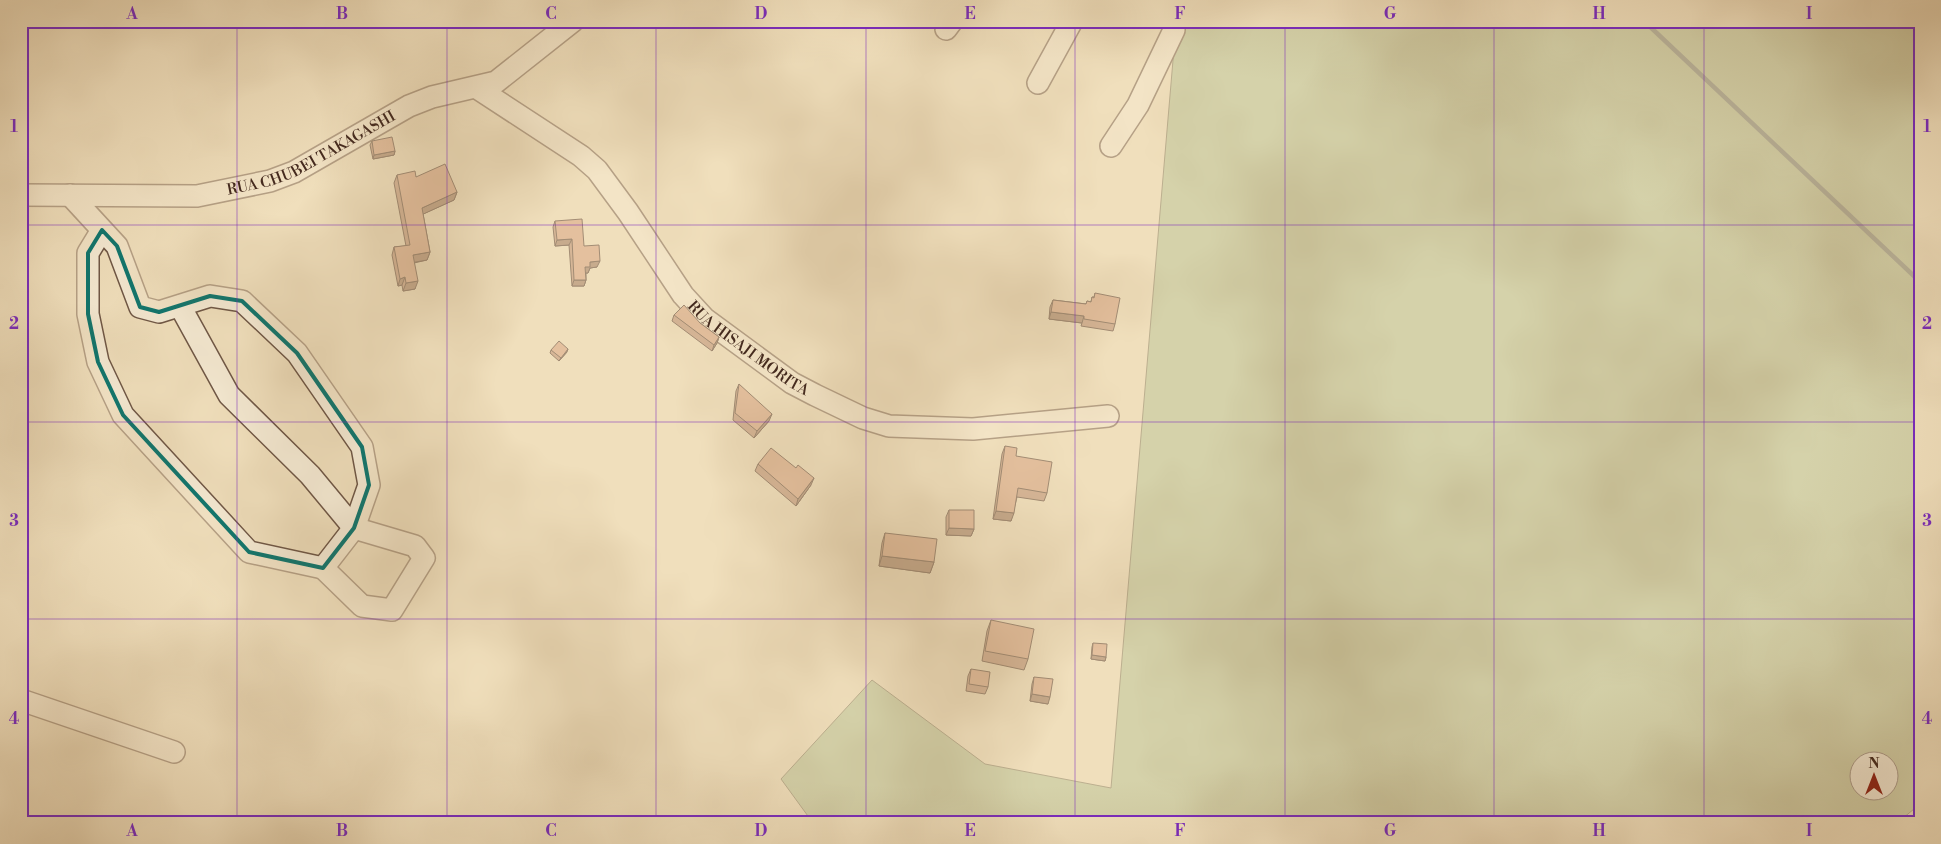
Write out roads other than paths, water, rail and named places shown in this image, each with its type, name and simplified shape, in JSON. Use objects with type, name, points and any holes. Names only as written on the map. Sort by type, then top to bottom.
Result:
[{"type":"street","name":"RUA CHUBEI TAKAGASHI","points":[[21,195],[196,196],[270,181],[294,172],[410,106],[432,98],[496,82],[573,21]]},
{"type":"street","points":[[1038,83],[1072,21]]},
{"type":"street","points":[[1111,146],[1138,105],[1174,30],[1174,21]]},
{"type":"street","name":"RUA HISAJI MORITA","points":[[477,88],[574,151],[597,170],[628,212],[683,295],[705,319],[792,383],[807,391],[864,418],[889,426],[974,430],[1108,416]]},
{"type":"street","points":[[70,195],[117,246],[140,307],[160,312],[210,296],[242,302],[297,353],[362,447],[369,485],[354,528],[323,568]]},
{"type":"street","points":[[102,230],[88,253],[88,314],[98,362],[123,415],[249,552],[323,568],[362,606],[392,610],[424,558],[415,546],[354,528],[310,475],[229,395],[180,306]]},
{"type":"street","points":[[21,700],[174,752]]},
{"type":"waterway","points":[[1644,21],[1915,277],[1920,279]]}]
